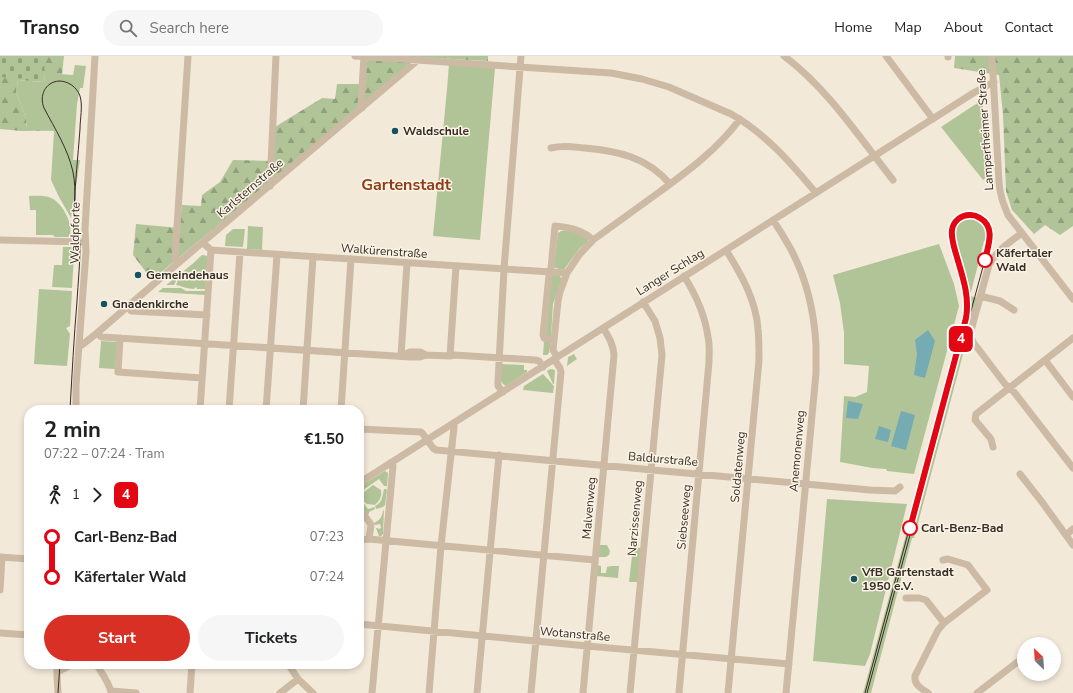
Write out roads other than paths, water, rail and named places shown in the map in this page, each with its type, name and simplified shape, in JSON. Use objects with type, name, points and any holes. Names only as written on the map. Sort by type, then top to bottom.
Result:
[{"type":"street","name":"Waldpforte","points":[[76,405],[76,384],[86,252],[84,229],[96,56]]},
{"type":"street","points":[[177,264],[176,258],[188,56]]},
{"type":"street","points":[[270,186],[276,56]]},
{"type":"street","points":[[355,56],[420,58],[611,73],[642,79],[669,87],[740,119],[764,137],[796,169],[816,193]]},
{"type":"street","points":[[362,108],[364,56]]},
{"type":"street","points":[[502,392],[498,386],[498,382],[504,269],[521,56]]},
{"type":"street","points":[[784,56],[820,88],[892,180]]},
{"type":"street","points":[[886,56],[933,119]]},
{"type":"street","name":"Lampertheimer Straße","points":[[992,56],[1000,195],[1008,215],[1073,299]]},
{"type":"street","name":"Karlsternstraße","points":[[79,346],[82,346],[420,58]]},
{"type":"street","name":"Langer Schlag","points":[[364,480],[975,92],[994,82]]},
{"type":"street","points":[[531,693],[561,372],[553,350],[558,300],[567,274],[579,255],[593,240],[699,163],[718,145],[740,119]]},
{"type":"street","points":[[551,148],[560,146],[607,150],[626,155],[646,163],[663,175],[670,184]]},
{"type":"street","name":"Anemonenweg","points":[[773,220],[790,247],[808,292],[816,344],[816,373],[786,693]]},
{"type":"street","points":[[554,340],[546,339],[543,335],[551,269],[554,226],[578,230],[588,235],[593,240]]},
{"type":"street","points":[[1022,233],[992,258],[970,334],[973,342],[1005,384],[1010,388],[1073,468]]},
{"type":"street","points":[[0,240],[85,242]]},
{"type":"street","points":[[200,405],[211,250],[203,243]]},
{"type":"street","name":"Walkürenstraße","points":[[211,250],[567,274]]},
{"type":"street","name":"Soldatenweg","points":[[726,250],[740,274],[752,300],[758,328],[759,360],[728,693]]},
{"type":"street","points":[[229,405],[240,252]]},
{"type":"street","points":[[266,405],[277,255]]},
{"type":"street","points":[[303,405],[313,257]]},
{"type":"street","points":[[341,405],[351,260]]},
{"type":"street","points":[[401,356],[407,263]]},
{"type":"street","points":[[450,356],[456,266]]},
{"type":"street","name":"Siebseeweg","points":[[679,693],[710,362],[709,338],[704,316],[684,276]]},
{"type":"street","points":[[980,296],[1000,301],[1014,310]]},
{"type":"street","name":"Narzissenweg","points":[[630,693],[662,355],[660,338],[655,321],[643,302]]},
{"type":"street","points":[[128,307],[131,311],[207,315]]},
{"type":"street","name":"Malvenweg","points":[[583,693],[614,355],[614,347],[603,328]]},
{"type":"street","points":[[80,336],[95,335],[120,338],[401,356],[410,352],[420,352],[426,355],[450,356],[453,359],[464,360],[472,356],[536,360],[539,361],[542,367]]},
{"type":"street","points":[[120,338],[118,372],[202,378]]},
{"type":"street","points":[[994,447],[990,439],[975,420],[976,414],[1073,338]]},
{"type":"street","points":[[1045,360],[1073,397]]},
{"type":"street","points":[[429,693],[454,427]]},
{"type":"street","name":"Baldurstraße","points":[[364,429],[421,432],[436,450],[805,484],[895,491],[900,487]]},
{"type":"street","points":[[478,693],[499,456]]},
{"type":"street","points":[[372,693],[393,466],[390,463]]},
{"type":"street","points":[[1020,474],[1073,544]]},
{"type":"street","points":[[364,515],[371,525],[369,539]]},
{"type":"street","points":[[1066,535],[1073,529]]},
{"type":"street","points":[[364,540],[595,560]]},
{"type":"street","points":[[0,590],[1,557],[24,559]]},
{"type":"street","points":[[928,693],[917,685],[914,680],[938,630],[988,590],[968,565],[948,559],[943,560]]},
{"type":"street","points":[[906,598],[919,598],[926,600],[944,624]]},
{"type":"street","name":"Wotanstraße","points":[[364,625],[789,664]]},
{"type":"street","points":[[0,633],[24,635]]},
{"type":"street","points":[[977,693],[1017,662]]},
{"type":"street","points":[[57,669],[58,693]]},
{"type":"street","points":[[53,693],[57,674],[65,669]]},
{"type":"street","points":[[99,669],[111,692],[136,693]]},
{"type":"street","points":[[190,693],[192,669]]},
{"type":"street","points":[[291,669],[298,679],[313,693]]},
{"type":"street","points":[[280,693],[298,679]]},
{"type":"water","points":[[928,330],[935,341],[925,378],[914,375],[917,354],[915,340]]},
{"type":"water","points":[[848,401],[863,404],[858,419],[846,418]]},
{"type":"water","points":[[901,411],[915,415],[906,450],[891,446]]},
{"type":"water","points":[[879,426],[891,430],[888,442],[875,439]]},
{"type":"tram line","points":[[59,81],[72,85],[80,96],[81,112],[75,190],[73,172],[65,147],[44,108],[42,99],[44,90],[50,84],[59,81]]},
{"type":"tram line","points":[[70,405],[80,260],[80,242],[74,211],[75,190]]},
{"type":"tram line","points":[[75,190],[75,200]]},
{"type":"tram line","name":"4","points":[[910,528],[968,308],[968,299],[951,234],[954,224],[964,215],[974,215],[986,223],[988,227],[990,236],[985,260]]},
{"type":"tram line","points":[[865,693],[966,318],[968,299],[952,237],[952,227],[956,220],[963,216],[970,215],[978,217],[985,222],[989,230],[990,241],[867,693]]},
{"type":"tram line","points":[[58,693],[60,669]]},
{"type":"place","name":"Waldschule","points":[[395,131]]},
{"type":"place","name":"Käfertaler Wald","points":[[985,260]]},
{"type":"place","name":"Gemeindehaus","points":[[138,275]]},
{"type":"place","name":"Gnadenkirche","points":[[104,304]]},
{"type":"place","name":"Carl-Benz-Bad","points":[[910,528]]},
{"type":"place","name":"VfB Gartenstadt 1950 e.V.","points":[[854,579]]},
{"type":"district","name":"Gartenstadt","points":[[406,185]]}]
